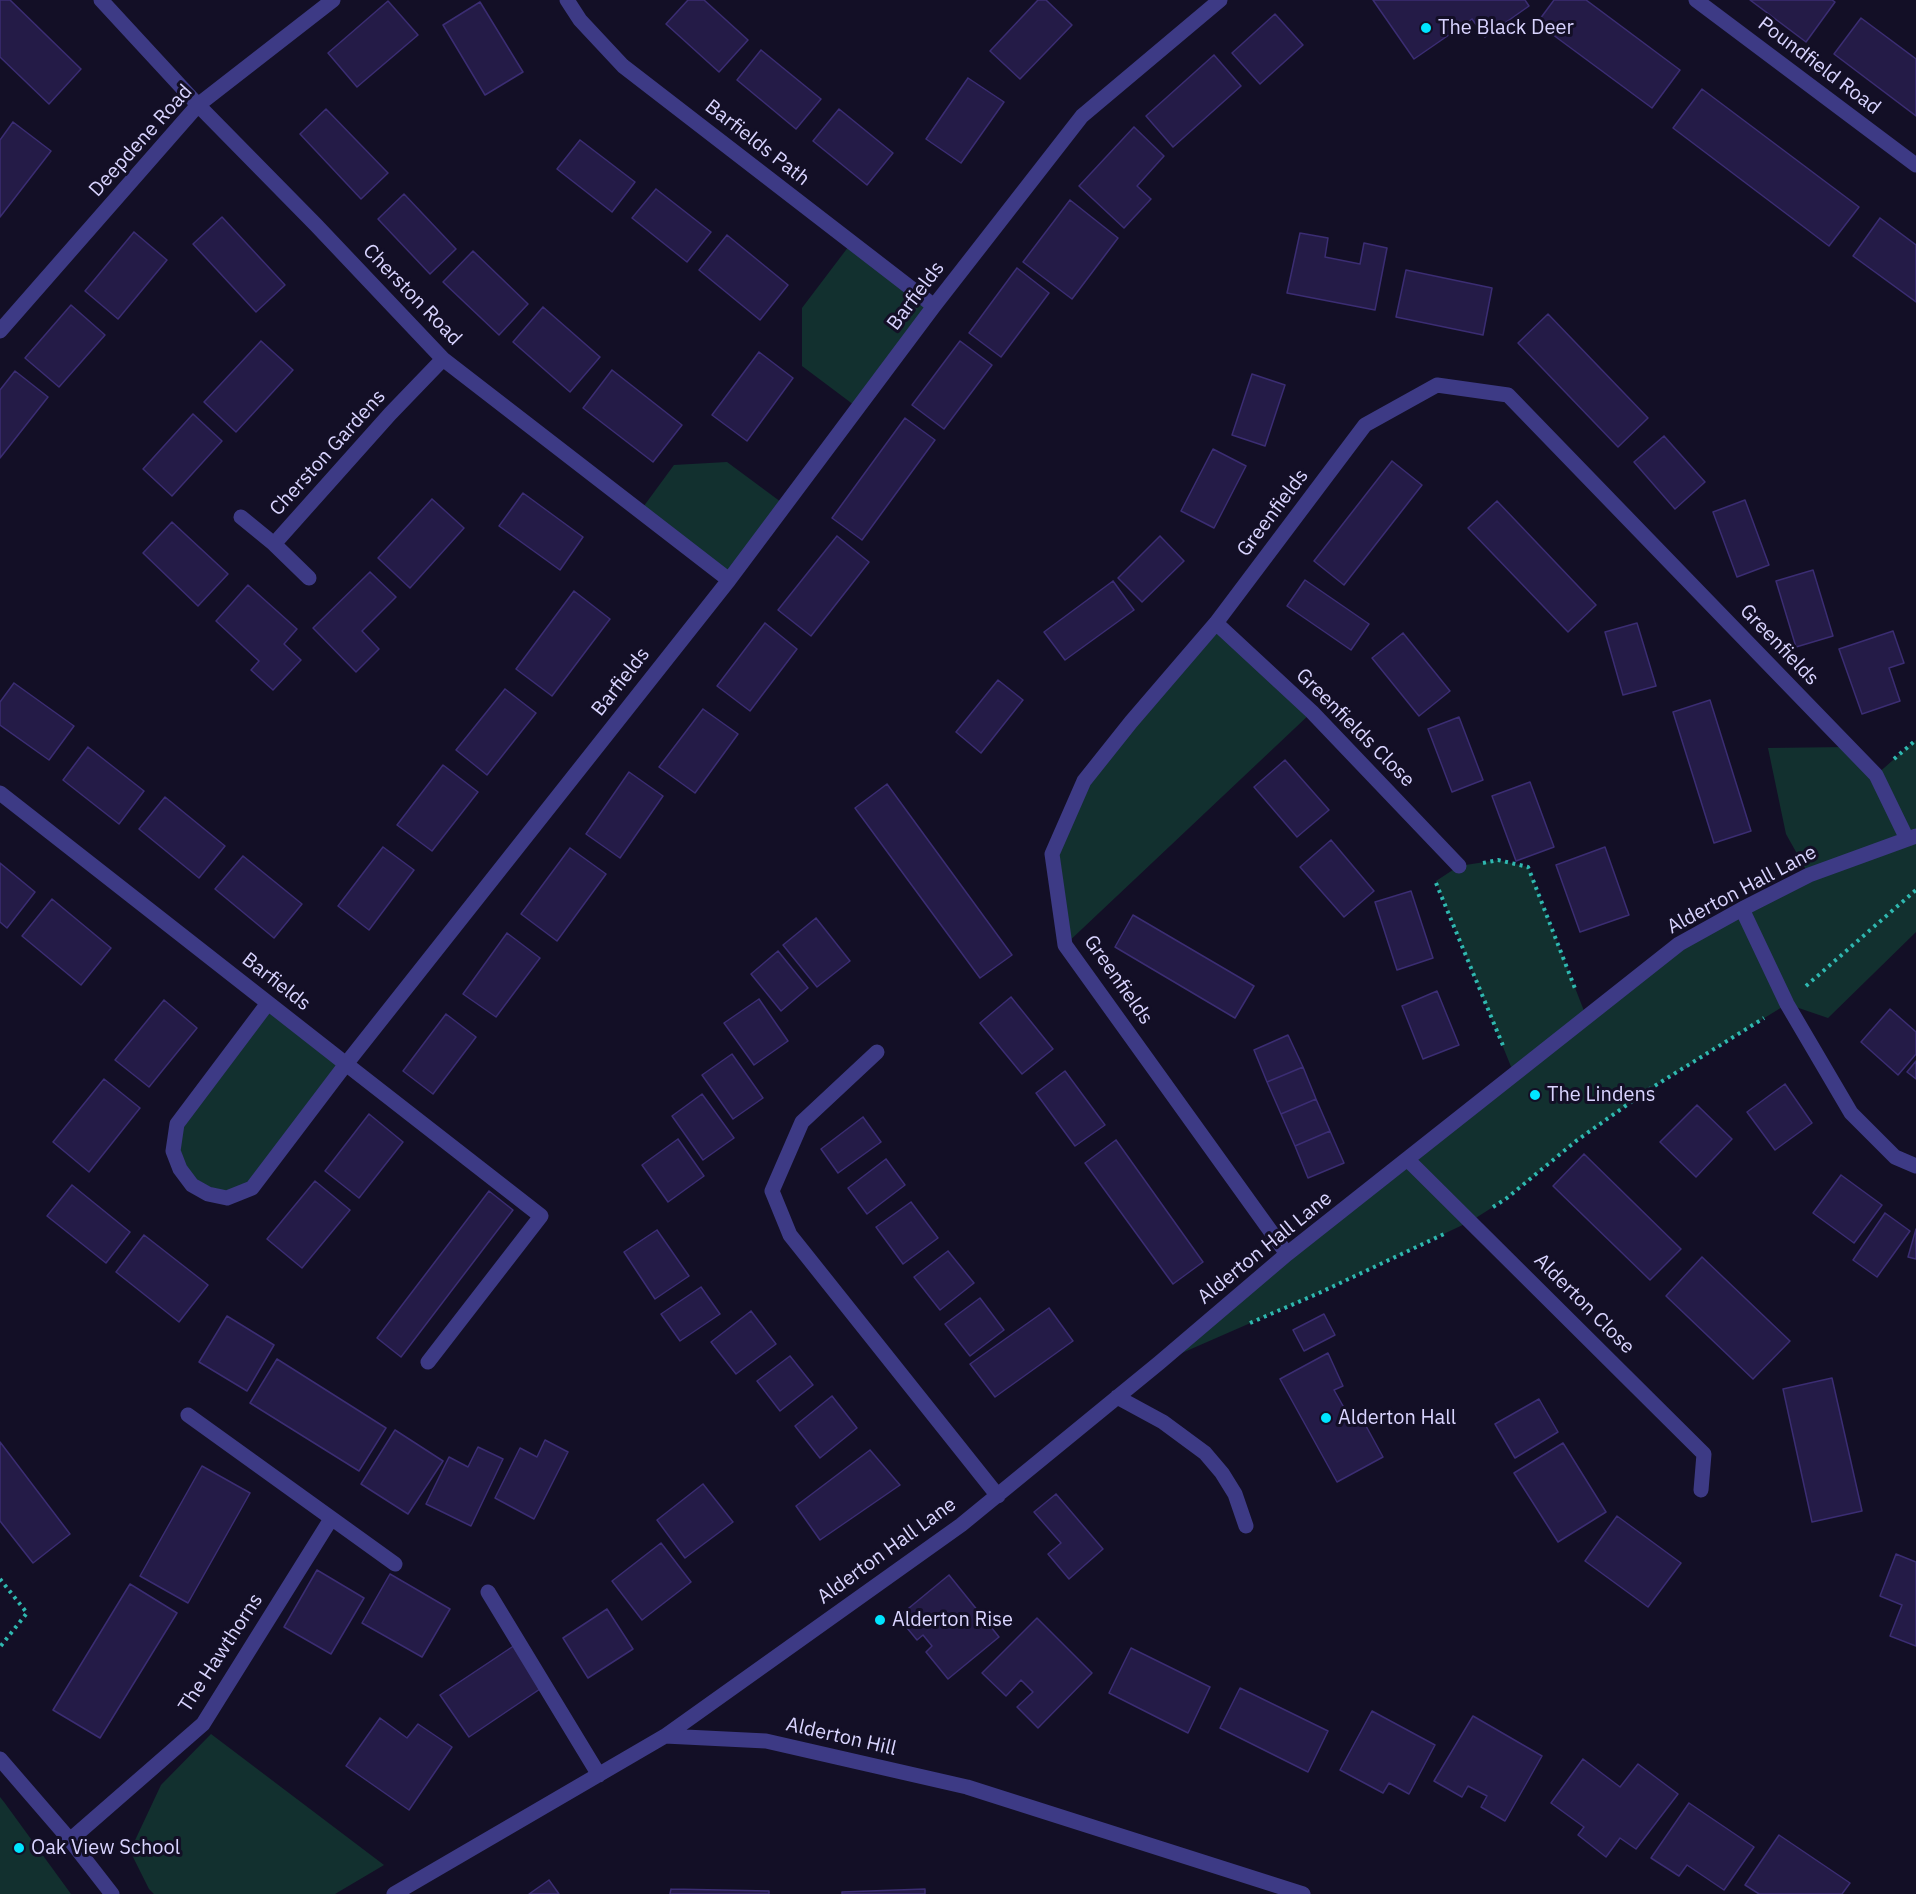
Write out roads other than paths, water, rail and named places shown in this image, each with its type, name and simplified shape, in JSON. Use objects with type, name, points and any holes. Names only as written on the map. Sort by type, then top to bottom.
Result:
[{"type":"street","name":"Cherston Road","points":[[101,0],[198,105],[443,359],[729,580]]},
{"type":"street","name":"Deepdene Road","points":[[0,332],[198,105],[333,0]]},
{"type":"street","name":"Barfields Path","points":[[567,0],[580,20],[623,66],[934,306]]},
{"type":"street","name":"Barfields","points":[[0,793],[346,1064],[729,580],[934,306],[1082,116],[1220,0]]},
{"type":"street","name":"Poundfield Road","points":[[1696,0],[1916,165]]},
{"type":"street","name":"Cherston Gardens","points":[[241,517],[274,544],[382,423],[443,359]]},
{"type":"street","name":"Greenfields","points":[[1287,1254],[1065,945],[1052,854],[1084,781],[1216,623],[1365,425],[1437,385],[1508,395],[1876,775],[1911,838]]},
{"type":"street","points":[[274,544],[309,578]]},
{"type":"street","name":"Greenfields Close","points":[[1216,623],[1312,712],[1459,866]]},
{"type":"street","name":"Alderton Hall Lane","points":[[665,1736],[998,1496],[1287,1254],[1679,944],[1809,875],[1911,838]]},
{"type":"street","points":[[1742,909],[1787,1004],[1851,1113],[1895,1157],[1916,1166]]},
{"type":"street","points":[[268,1003],[177,1124],[173,1151],[180,1169],[192,1185],[208,1194],[228,1198],[252,1188],[346,1064],[541,1216],[428,1362]]},
{"type":"street","points":[[877,1052],[802,1122],[772,1191],[789,1235],[998,1496]]},
{"type":"street","name":"Alderton Close","points":[[1408,1160],[1704,1454],[1701,1490]]},
{"type":"street","points":[[1118,1397],[1162,1422],[1205,1452],[1235,1494],[1246,1526]]},
{"type":"street","points":[[188,1415],[395,1564]]},
{"type":"street","name":"The Hawthorns","points":[[70,1840],[203,1724],[331,1519]]},
{"type":"street","points":[[488,1592],[599,1775]]},
{"type":"street","points":[[394,1894],[665,1736]]},
{"type":"street","name":"Alderton Hill","points":[[665,1736],[766,1741],[967,1787],[1303,1894]]},
{"type":"street","points":[[0,1759],[70,1840],[112,1894]]},
{"type":"place","name":"The Black Deer","points":[[1426,28]]},
{"type":"place","name":"The Lindens","points":[[1535,1095]]},
{"type":"place","name":"Alderton Hall","points":[[1326,1418]]},
{"type":"place","name":"Alderton Rise","points":[[880,1620]]},
{"type":"place","name":"Oak View School","points":[[19,1848]]}]
